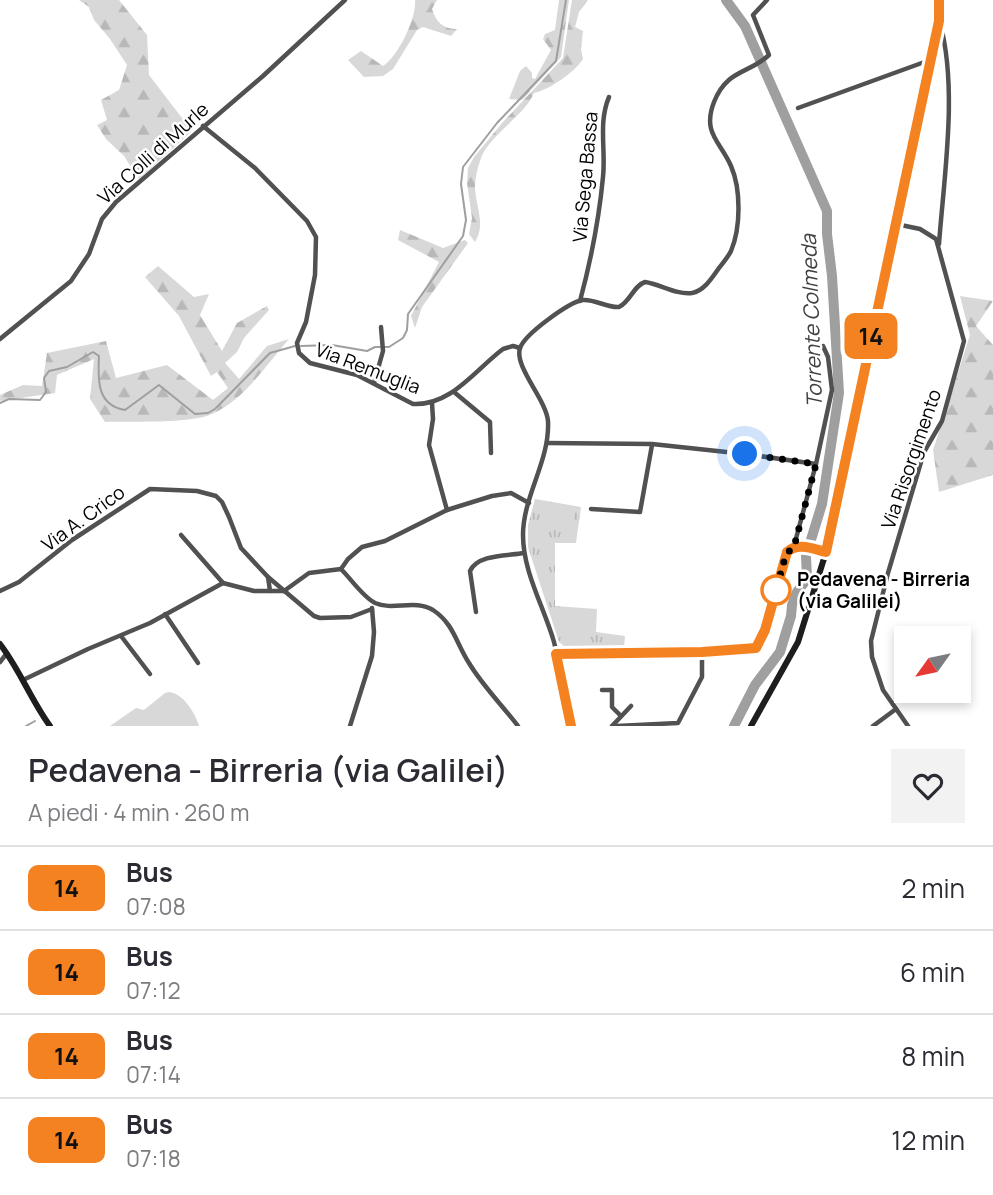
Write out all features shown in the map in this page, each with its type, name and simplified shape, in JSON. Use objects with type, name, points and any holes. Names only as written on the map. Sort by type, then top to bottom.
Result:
[{"type":"main road","points":[[751,726],[795,650],[812,604],[826,552],[939,21],[939,0]]},
{"type":"main road","points":[[0,644],[50,726]]},
{"type":"street","name":"Via Colli di Murle","points":[[0,339],[71,281],[89,254],[104,215],[121,197],[263,76],[345,0]]},
{"type":"street","points":[[571,726],[556,654],[524,553],[523,526],[547,443],[546,409],[523,365],[520,348],[526,338],[537,329],[580,301],[620,307],[627,302],[638,285],[645,282],[684,293],[694,292],[707,284],[730,253],[737,218],[736,188],[730,163],[712,136],[710,118],[714,101],[724,84],[743,69],[768,57],[769,51],[753,15],[767,0]]},
{"type":"street","name":"Via Risorgimento","points":[[908,726],[880,683],[872,657],[871,641],[924,452],[942,421],[964,341],[939,245],[948,113],[946,44],[939,21]]},
{"type":"street","points":[[798,108],[931,60]]},
{"type":"street","name":"Via Sega Bassa","points":[[580,301],[593,252],[604,165],[602,135],[605,107],[609,97]]},
{"type":"street","name":"Via Remuglia","points":[[203,126],[255,168],[307,221],[316,237],[315,275],[306,322],[297,343],[300,356],[310,363],[349,372],[412,404],[432,403],[454,392],[503,349],[513,346],[520,348]]},
{"type":"street","points":[[894,223],[931,234],[939,245]]},
{"type":"street","points":[[374,383],[383,351],[381,327]]},
{"type":"street","points":[[556,654],[702,652],[745,650],[758,646],[785,557],[797,547],[832,390],[828,357],[822,346]]},
{"type":"street","points":[[454,392],[490,422],[491,453]]},
{"type":"street","points":[[432,403],[433,419],[429,445],[447,510]]},
{"type":"street","points":[[547,443],[652,444],[816,464]]},
{"type":"street","points":[[591,509],[640,512],[652,444]]},
{"type":"street","name":"Via A. Crico","points":[[0,591],[30,574],[72,540],[150,489],[197,491],[216,496],[222,502],[241,548],[268,577],[320,618],[355,617],[372,609]]},
{"type":"street","points":[[181,535],[223,583],[249,590],[284,591],[309,573],[341,569],[362,547],[385,541],[447,510],[511,493],[529,503]]},
{"type":"street","points":[[797,547],[826,552]]},
{"type":"street","points":[[476,612],[470,571],[472,566],[481,560],[524,553]]},
{"type":"street","points":[[341,569],[373,602],[382,605],[413,604],[426,607],[445,620],[454,629],[469,664],[519,726]]},
{"type":"street","points":[[268,577],[270,591]]},
{"type":"street","points":[[23,680],[150,623],[223,583]]},
{"type":"street","points":[[350,726],[372,656],[373,602]]},
{"type":"street","points":[[165,614],[198,663]]},
{"type":"street","points":[[121,636],[150,674]]},
{"type":"street","points":[[614,726],[678,725],[702,677],[702,652]]},
{"type":"street","points":[[0,662],[7,653]]},
{"type":"street","points":[[603,690],[612,690],[612,707],[621,716]]},
{"type":"street","points":[[614,726],[631,706]]},
{"type":"street","points":[[873,726],[896,709]]},
{"type":"green space","points":[[79,0],[119,0],[147,35],[149,75],[192,131],[139,179],[124,156],[106,139],[97,125],[107,120],[101,100],[119,90],[127,65],[94,20],[89,7]]},
{"type":"green space","points":[[415,0],[437,0],[432,9],[438,21],[448,28],[457,29],[451,36],[423,27],[417,30],[393,69],[383,76],[364,77],[348,60],[361,51],[383,66],[389,61],[410,26]]},
{"type":"green space","points":[[559,0],[569,0],[561,57],[522,100],[509,99],[520,71],[526,66],[535,79],[551,50],[543,39],[545,34],[555,30]]},
{"type":"green space","points":[[572,0],[588,0],[579,12],[575,27],[583,31],[583,59],[561,80],[534,93],[522,111],[484,152],[475,182],[480,229],[475,242],[469,234],[472,218],[467,183],[468,168],[503,122],[563,58]]},
{"type":"green space","points":[[400,230],[443,248],[465,240],[468,243],[422,307],[415,328],[411,316],[439,262],[398,240]]},
{"type":"green space","points":[[158,266],[194,297],[209,294],[200,315],[222,351],[237,323],[267,306],[269,310],[244,338],[237,352],[225,363],[239,379],[267,346],[289,339],[254,381],[234,400],[224,408],[202,417],[105,422],[90,399],[94,359],[57,375],[55,393],[0,401],[0,395],[23,385],[42,386],[47,353],[106,341],[116,378],[167,365],[213,400],[228,388],[217,372],[211,376],[179,316],[145,277]]},
{"type":"green space","points":[[960,296],[993,301],[976,326],[993,345],[993,475],[939,492],[933,450],[970,335]]},
{"type":"green space","points":[[535,499],[581,507],[576,543],[555,543],[555,606],[597,609],[596,632],[625,636],[624,648],[569,650],[559,642],[528,547],[528,525]]},
{"type":"green space","points":[[543,506],[575,511],[573,526],[541,522]]},
{"type":"green space","points":[[559,608],[596,611],[594,633],[558,631]]},
{"type":"green space","points":[[169,692],[184,700],[199,726],[110,726],[136,708],[144,710]]},
{"type":"waterway","points":[[301,346],[332,345],[367,351],[375,347],[389,347],[403,338],[407,330],[408,314],[463,236],[466,220],[461,184],[463,167],[497,123],[556,61],[566,0]]},
{"type":"waterway","name":"Torrente Colmeda","points":[[726,0],[745,26],[827,211],[839,393],[822,504],[806,556],[807,579],[797,592],[792,605],[780,652],[755,685],[734,726]]},
{"type":"waterway","points":[[0,403],[9,399],[40,400],[46,392],[44,378],[49,371],[67,367],[93,352],[99,356],[101,390],[109,403],[116,407],[125,410],[159,385],[195,414],[208,413],[270,353],[295,346]]},
{"type":"waterway","points":[[26,726],[35,721]]},
{"type":"bus line","name":"14","points":[[571,726],[556,654],[702,652],[756,648],[765,630],[787,552],[799,547],[826,552],[939,21],[939,0]]},
{"type":"place","name":"Pedavena - Birreria (via Galilei)","points":[[776,590]]},
{"type":"route","points":[[745,454],[816,464],[794,547],[786,554],[776,590]]}]
